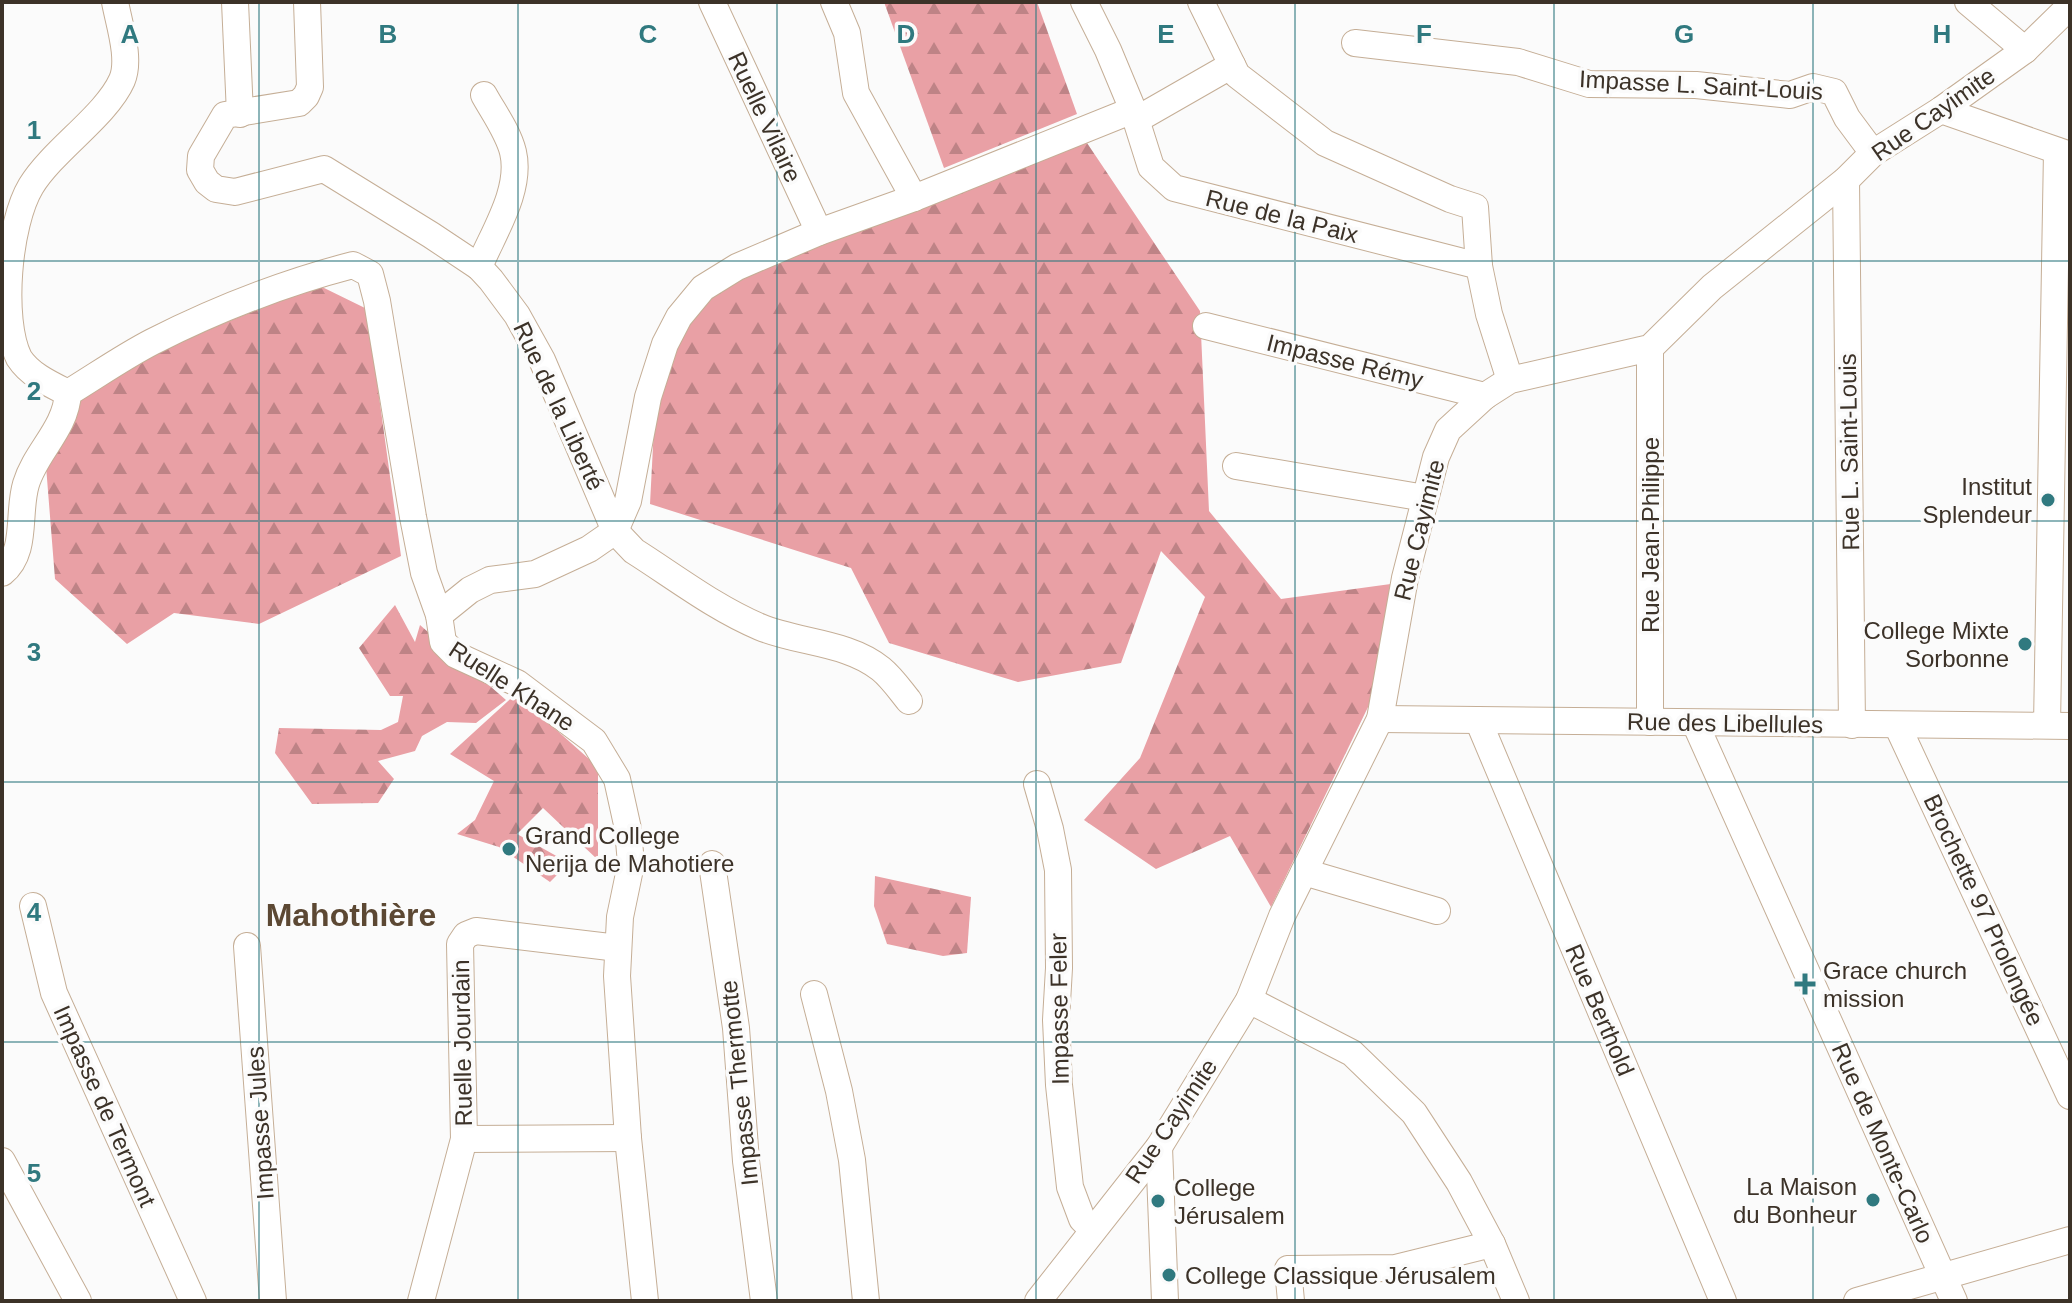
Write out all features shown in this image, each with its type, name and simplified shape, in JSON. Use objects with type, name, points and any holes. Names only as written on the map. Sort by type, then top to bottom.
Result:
[{"type":"street","points":[[2,573],[14,563],[19,543],[20,505],[27,480],[67,410],[68,393],[38,378],[20,359],[8,334],[8,276],[15,224],[31,186],[113,96],[124,77],[124,53],[115,2]]},
{"type":"street","points":[[235,2],[240,114]]},
{"type":"street","name":"Rue de la Liberté","points":[[307,2],[310,87],[306,96],[299,103],[225,115],[201,156],[200,170],[207,182],[216,189],[235,192],[324,169],[479,267],[517,315],[542,360],[615,531],[634,551],[735,615],[781,634],[869,660],[892,679],[909,701]]},
{"type":"street","name":"Ruelle Vilaire","points":[[712,2],[819,232]]},
{"type":"street","points":[[834,2],[847,33],[856,93],[914,198]]},
{"type":"street","name":"Rue de la Paix","points":[[1084,2],[1135,115],[1151,167],[1174,188],[1479,266]]},
{"type":"street","points":[[1201,2],[1237,75],[1325,143],[1450,199],[1475,207],[1479,266],[1489,314],[1510,380]]},
{"type":"street","points":[[1968,2],[2025,50]]},
{"type":"street","name":"Rue Cayimite","points":[[1038,1301],[1159,1147],[1249,1000],[1282,916],[1380,719],[1405,578],[1436,457],[1448,430],[1485,396],[1510,380],[1650,348],[1712,287],[1846,180],[1873,153],[1941,110],[2025,50],[2070,6]]},
{"type":"street","name":"Impasse L. Saint-Louis","points":[[1355,43],[1518,62],[1589,84],[1696,85],[1790,95],[1813,87],[1834,92],[1847,118],[1873,153]]},
{"type":"street","points":[[439,615],[470,590],[490,580],[535,574],[589,549],[615,531],[628,501],[648,397],[665,344],[679,317],[703,288],[737,267],[819,232],[1135,115],[1232,65]]},
{"type":"street","points":[[479,267],[506,206],[515,170],[507,136],[484,95]]},
{"type":"street","points":[[1941,110],[2064,153],[2058,726]]},
{"type":"street","name":"Rue L. Saint-Louis","points":[[1846,180],[1852,725]]},
{"type":"street","name":"Ruelle Khane","points":[[68,393],[151,343],[221,310],[353,265],[370,274],[424,573],[439,615],[443,642],[456,655],[517,683],[594,741],[617,779],[628,829],[631,864],[620,917],[617,976],[628,1138],[645,1301]]},
{"type":"street","name":"Impasse Rémy","points":[[1206,326],[1485,396]]},
{"type":"street","name":"Rue Jean-Philippe","points":[[1650,348],[1650,722]]},
{"type":"street","points":[[1236,466],[1425,498]]},
{"type":"street","name":"Rue des Libellules","points":[[1380,719],[2058,726]]},
{"type":"street","name":"Rue Berthold","points":[[1478,720],[1723,1301]]},
{"type":"street","name":"Rue de Monte-Carlo","points":[[1695,723],[1954,1301]]},
{"type":"street","name":"Brochette 97 Prolongée","points":[[1897,725],[2070,1096]]},
{"type":"street","name":"Impasse Feler","points":[[1037,784],[1058,870],[1056,1020],[1059,1085],[1070,1187],[1082,1219],[1093,1230]]},
{"type":"street","name":"Impasse Thermotte","points":[[712,864],[736,1028],[746,1161],[764,1301]]},
{"type":"street","points":[[1304,872],[1437,911]]},
{"type":"street","name":"Impasse de Termont","points":[[33,906],[54,993],[193,1301]]},
{"type":"street","name":"Ruelle Jourdain","points":[[421,1301],[464,1139],[462,939],[476,931],[618,948]]},
{"type":"street","name":"Impasse Jules","points":[[247,946],[273,1301]]},
{"type":"street","points":[[814,994],[839,1091],[852,1160],[866,1301]]},
{"type":"street","points":[[1249,1000],[1352,1053],[1414,1113],[1459,1182],[1492,1244],[1516,1301]]},
{"type":"street","points":[[464,1139],[628,1138]]},
{"type":"street","points":[[1159,1147],[1165,1301]]},
{"type":"street","points":[[2,1161],[78,1301]]},
{"type":"street","points":[[1857,1301],[2070,1240]]},
{"type":"street","points":[[1291,1301],[1288,1269],[1395,1268],[1492,1244]]},
{"type":"green space","points":[[884,2],[1037,2],[1077,114],[944,168]]},
{"type":"green space","points":[[1087,143],[1200,311],[1209,511],[1281,599],[1398,583],[1369,705],[1271,907],[1230,836],[1156,869],[1084,820],[1140,758],[1205,597],[1161,551],[1121,663],[1018,682],[889,643],[851,568],[650,504],[656,388],[701,276]]},
{"type":"green space","points":[[318,285],[367,309],[401,556],[259,624],[174,613],[127,644],[55,579],[46,466],[94,376]]},
{"type":"green space","points":[[395,605],[415,642],[420,625],[506,700],[476,723],[447,722],[422,736],[415,751],[378,761],[394,779],[378,803],[312,804],[275,753],[279,728],[381,730],[398,722],[403,696],[390,696],[359,648]]},
{"type":"green space","points":[[519,691],[534,710],[598,767],[598,860],[543,808],[517,834],[569,863],[550,882],[499,847],[457,834],[475,820],[494,781],[450,754]]},
{"type":"green space","points":[[875,876],[971,897],[967,953],[943,956],[887,944],[874,906]]},
{"type":"place","name":"Institut Splendeur","points":[[2048,500]]},
{"type":"place","name":"College Mixte Sorbonne","points":[[2025,644]]},
{"type":"place","name":"Grand College Nerija de Mahotiere","points":[[509,849]]},
{"type":"place","name":"Grace church mission","points":[[1805,984]]},
{"type":"place","name":"La Maison du Bonheur","points":[[1873,1200]]},
{"type":"place","name":"College Jérusalem","points":[[1158,1201]]},
{"type":"place","name":"College Classique Jérusalem","points":[[1169,1275]]},
{"type":"district","name":"Mahothière","points":[[351,915]]}]
